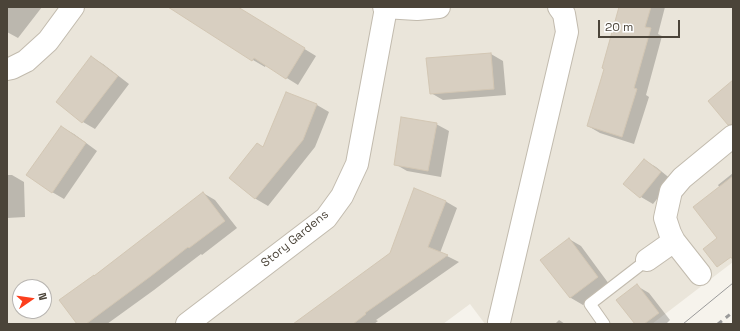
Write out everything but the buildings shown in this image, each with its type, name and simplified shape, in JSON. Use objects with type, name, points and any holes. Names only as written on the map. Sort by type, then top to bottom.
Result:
[{"type":"street","points":[[7,69],[26,61],[48,42],[73,7]]},
{"type":"street","points":[[385,7],[417,9],[439,7]]},
{"type":"street","name":"Story Gardens","points":[[187,324],[326,218],[342,196],[357,164],[385,7]]},
{"type":"street","points":[[499,322],[567,32],[564,14],[559,7]]},
{"type":"street","points":[[700,274],[674,241],[670,233],[665,218],[671,191],[682,178],[733,136]]},
{"type":"street","points":[[647,260],[674,241]]},
{"type":"lane","points":[[604,324],[590,304],[647,260]]},
{"type":"shaded area","points":[[7,7],[733,7],[733,262],[652,324],[485,324],[470,304],[443,324],[7,324]]},
{"type":"tram line","points":[[683,324],[733,283]]},
{"type":"railway","points":[[718,324],[733,312]]}]
